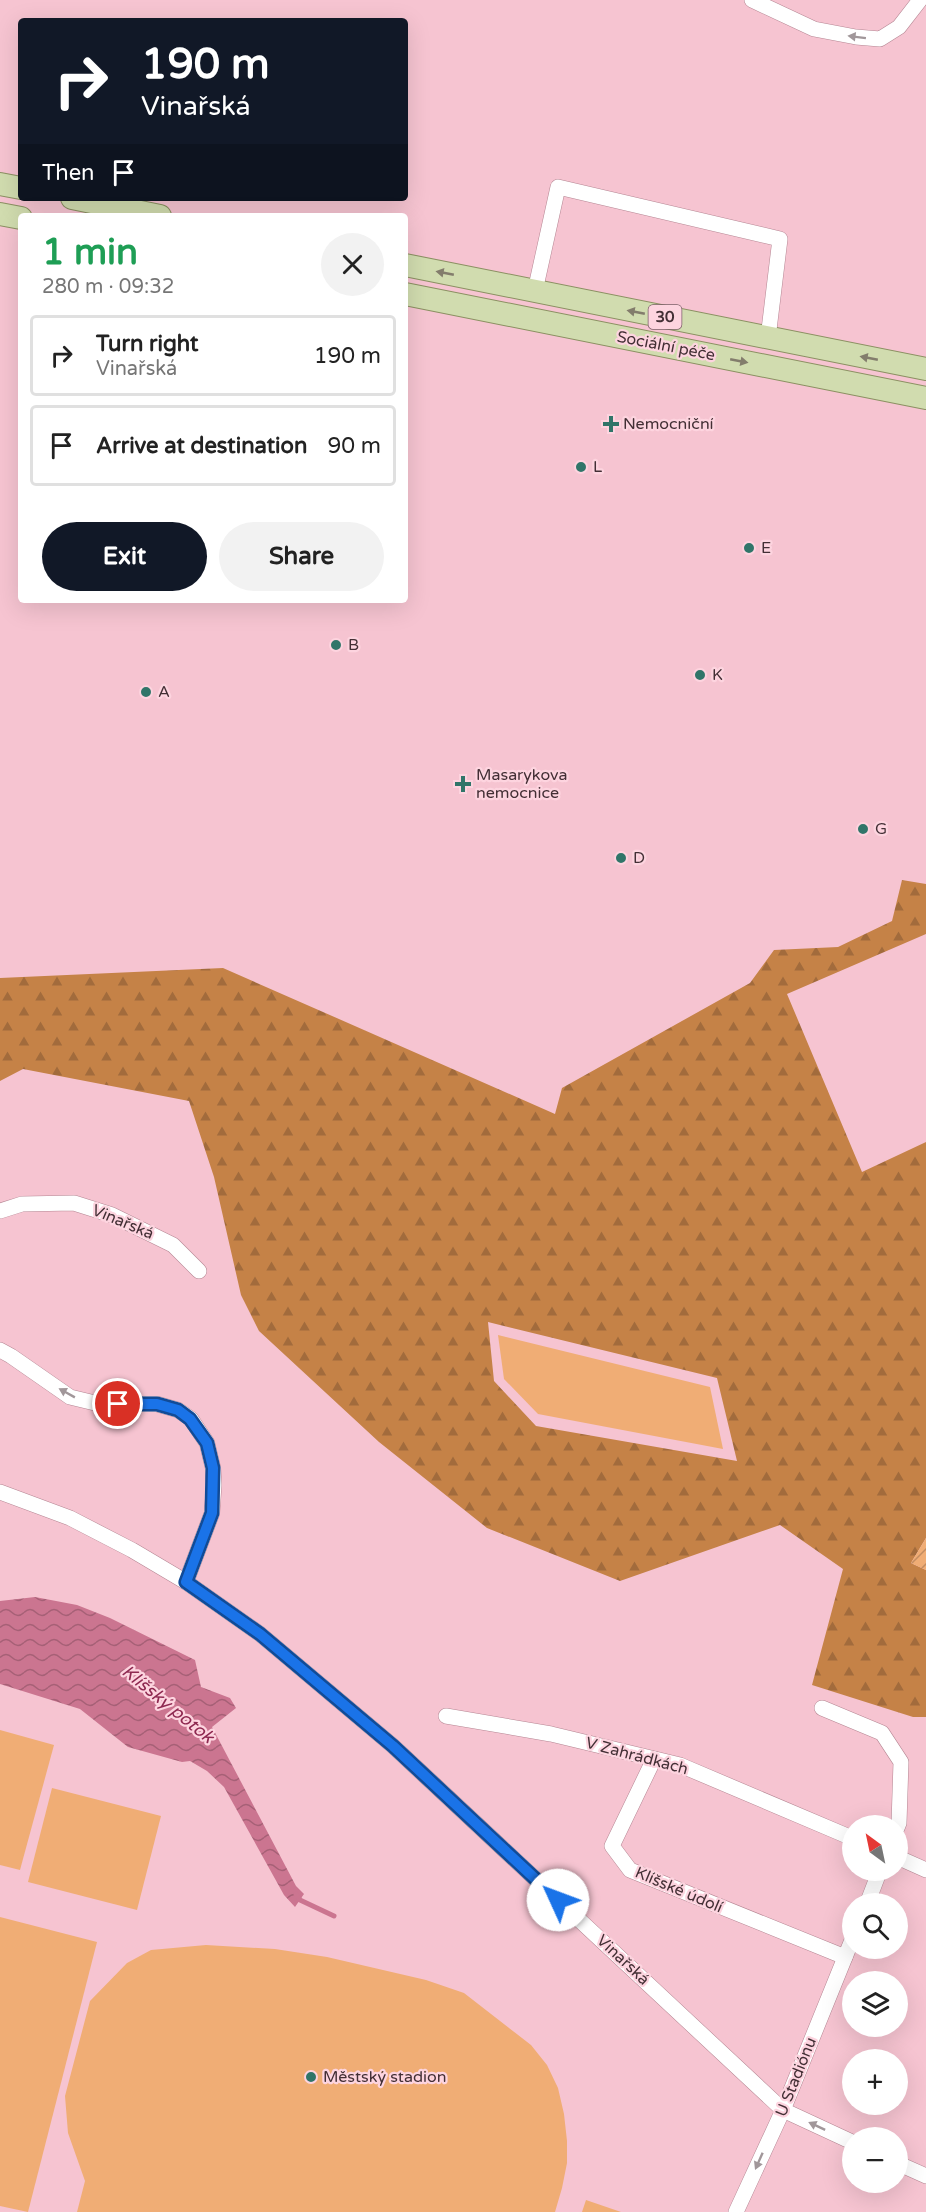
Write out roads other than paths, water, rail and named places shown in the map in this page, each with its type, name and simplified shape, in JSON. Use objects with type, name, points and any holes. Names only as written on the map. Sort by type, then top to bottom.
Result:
[{"type":"main road","points":[[0,184],[18,187]]},
{"type":"main road","points":[[87,201],[145,213]]},
{"type":"main road","points":[[0,214],[18,217]]},
{"type":"main road","name":"Sociální péče","points":[[408,266],[926,369]]},
{"type":"main road","name":"Sociální péče","points":[[408,295],[926,398]]},
{"type":"street","points":[[752,0],[814,29],[880,39],[899,27],[920,0]]},
{"type":"street","points":[[535,291],[558,187],[780,239],[768,338]]},
{"type":"street","name":"Vinařská","points":[[0,1211],[22,1204],[74,1203],[112,1215],[173,1245],[199,1271]]},
{"type":"street","points":[[0,1350],[70,1397],[99,1404],[157,1404],[178,1410],[190,1419],[207,1443],[213,1468],[214,1485],[212,1513],[186,1582]]},
{"type":"street","name":"Vinařská","points":[[0,1492],[70,1518],[132,1550],[186,1582],[260,1634],[393,1746],[783,2110],[842,2137]]},
{"type":"street","points":[[822,1707],[882,1733],[901,1762],[899,1815]]},
{"type":"street","name":"V Zahrádkách","points":[[446,1716],[551,1734],[680,1765],[842,1834]]},
{"type":"street","name":"Klíšské údolí","points":[[654,1759],[612,1846],[630,1870],[842,1957]]},
{"type":"street","points":[[908,1862],[926,1870]]},
{"type":"street","name":"U Stadiónu","points":[[736,2212],[783,2110],[845,1959]]},
{"type":"street","points":[[908,2168],[926,2176]]},
{"type":"water","points":[[35,1597],[77,1605],[110,1618],[195,1660],[201,1687],[230,1698],[236,1708],[212,1727],[296,1886],[304,1894],[295,1907],[284,1895],[224,1787],[207,1771],[190,1761],[182,1762],[128,1747],[80,1709],[0,1684],[0,1601]]},
{"type":"waterway","name":"Klíšský potok","points":[[296,1894],[300,1900],[334,1916]]},
{"type":"place","name":"Nemocniční","points":[[611,424]]},
{"type":"place","name":"L","points":[[581,467]]},
{"type":"place","name":"E","points":[[749,548]]},
{"type":"place","name":"B","points":[[336,645]]},
{"type":"place","name":"K","points":[[700,675]]},
{"type":"place","name":"A","points":[[146,692]]},
{"type":"place","name":"Masarykova nemocnice","points":[[463,784]]},
{"type":"place","name":"G","points":[[863,829]]},
{"type":"place","name":"D","points":[[621,858]]},
{"type":"place","name":"Městský stadion","points":[[311,2077]]}]
